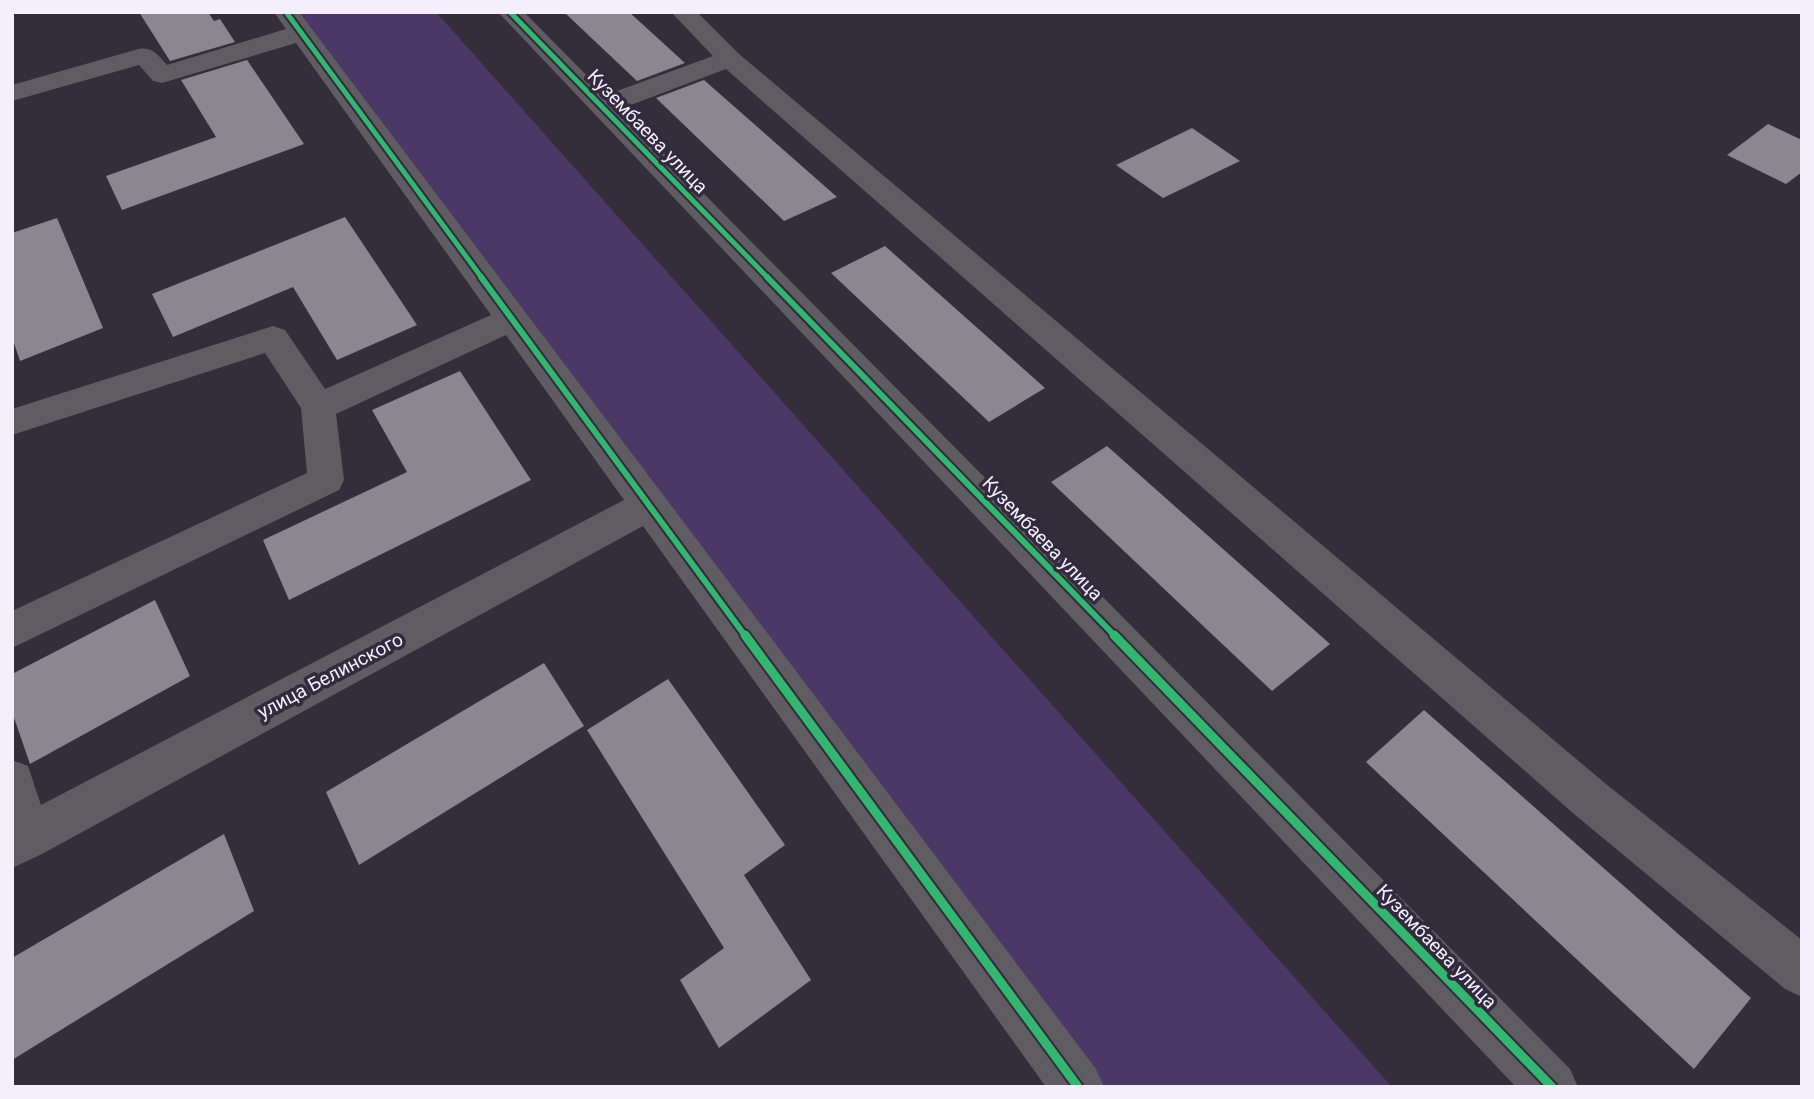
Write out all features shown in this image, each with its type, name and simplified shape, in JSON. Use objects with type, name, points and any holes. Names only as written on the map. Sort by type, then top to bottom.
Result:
[{"type":"street","name":"Кузембаева улица","points":[[510,12],[1552,1087]]},
{"type":"street","points":[[683,12],[730,59],[1580,790],[1802,972]]},
{"type":"street","points":[[12,93],[144,55],[162,75],[294,22],[1078,1087]]},
{"type":"street","points":[[602,106],[730,59]]},
{"type":"street","points":[[318,407],[512,319]]},
{"type":"street","points":[[12,422],[273,338],[318,407],[326,480],[12,630]]},
{"type":"street","name":"улица Белинского","points":[[19,841],[649,505]]},
{"type":"street","points":[[12,781],[19,841]]},
{"type":"shaded area","points":[[292,12],[436,12],[1392,1087],[1087,1087]]},
{"type":"building","points":[[139,12],[208,12],[214,21],[220,19],[235,42],[170,61]]},
{"type":"building","points":[[564,12],[629,12],[685,63],[637,81]]},
{"type":"building","points":[[247,60],[304,144],[122,210],[106,176],[216,137],[181,80]]},
{"type":"building","points":[[704,80],[837,197],[784,221],[656,98]]},
{"type":"building","points":[[1768,124],[1802,140],[1802,172],[1786,184],[1727,155]]},
{"type":"building","points":[[1192,128],[1240,161],[1163,198],[1116,165]]},
{"type":"building","points":[[345,217],[417,325],[337,360],[293,287],[173,337],[152,294]]},
{"type":"building","points":[[57,218],[103,328],[20,361],[12,337],[12,233]]},
{"type":"building","points":[[885,246],[1045,388],[989,422],[831,273]]},
{"type":"building","points":[[460,371],[531,480],[289,600],[263,540],[407,472],[372,410]]},
{"type":"building","points":[[1107,446],[1330,644],[1272,691],[1051,482]]},
{"type":"building","points":[[155,600],[190,676],[30,764],[12,712],[12,674]]},
{"type":"building","points":[[544,663],[584,726],[359,865],[326,792]]},
{"type":"building","points":[[668,679],[785,845],[744,875],[811,980],[719,1048],[680,980],[724,948],[587,730]]},
{"type":"building","points":[[1424,710],[1751,998],[1694,1069],[1366,762]]},
{"type":"building","points":[[224,834],[254,911],[12,1060],[12,958]]},
{"type":"cycle path","points":[[286,12],[1078,1087]]},
{"type":"cycle path","points":[[510,12],[1552,1087]]}]
